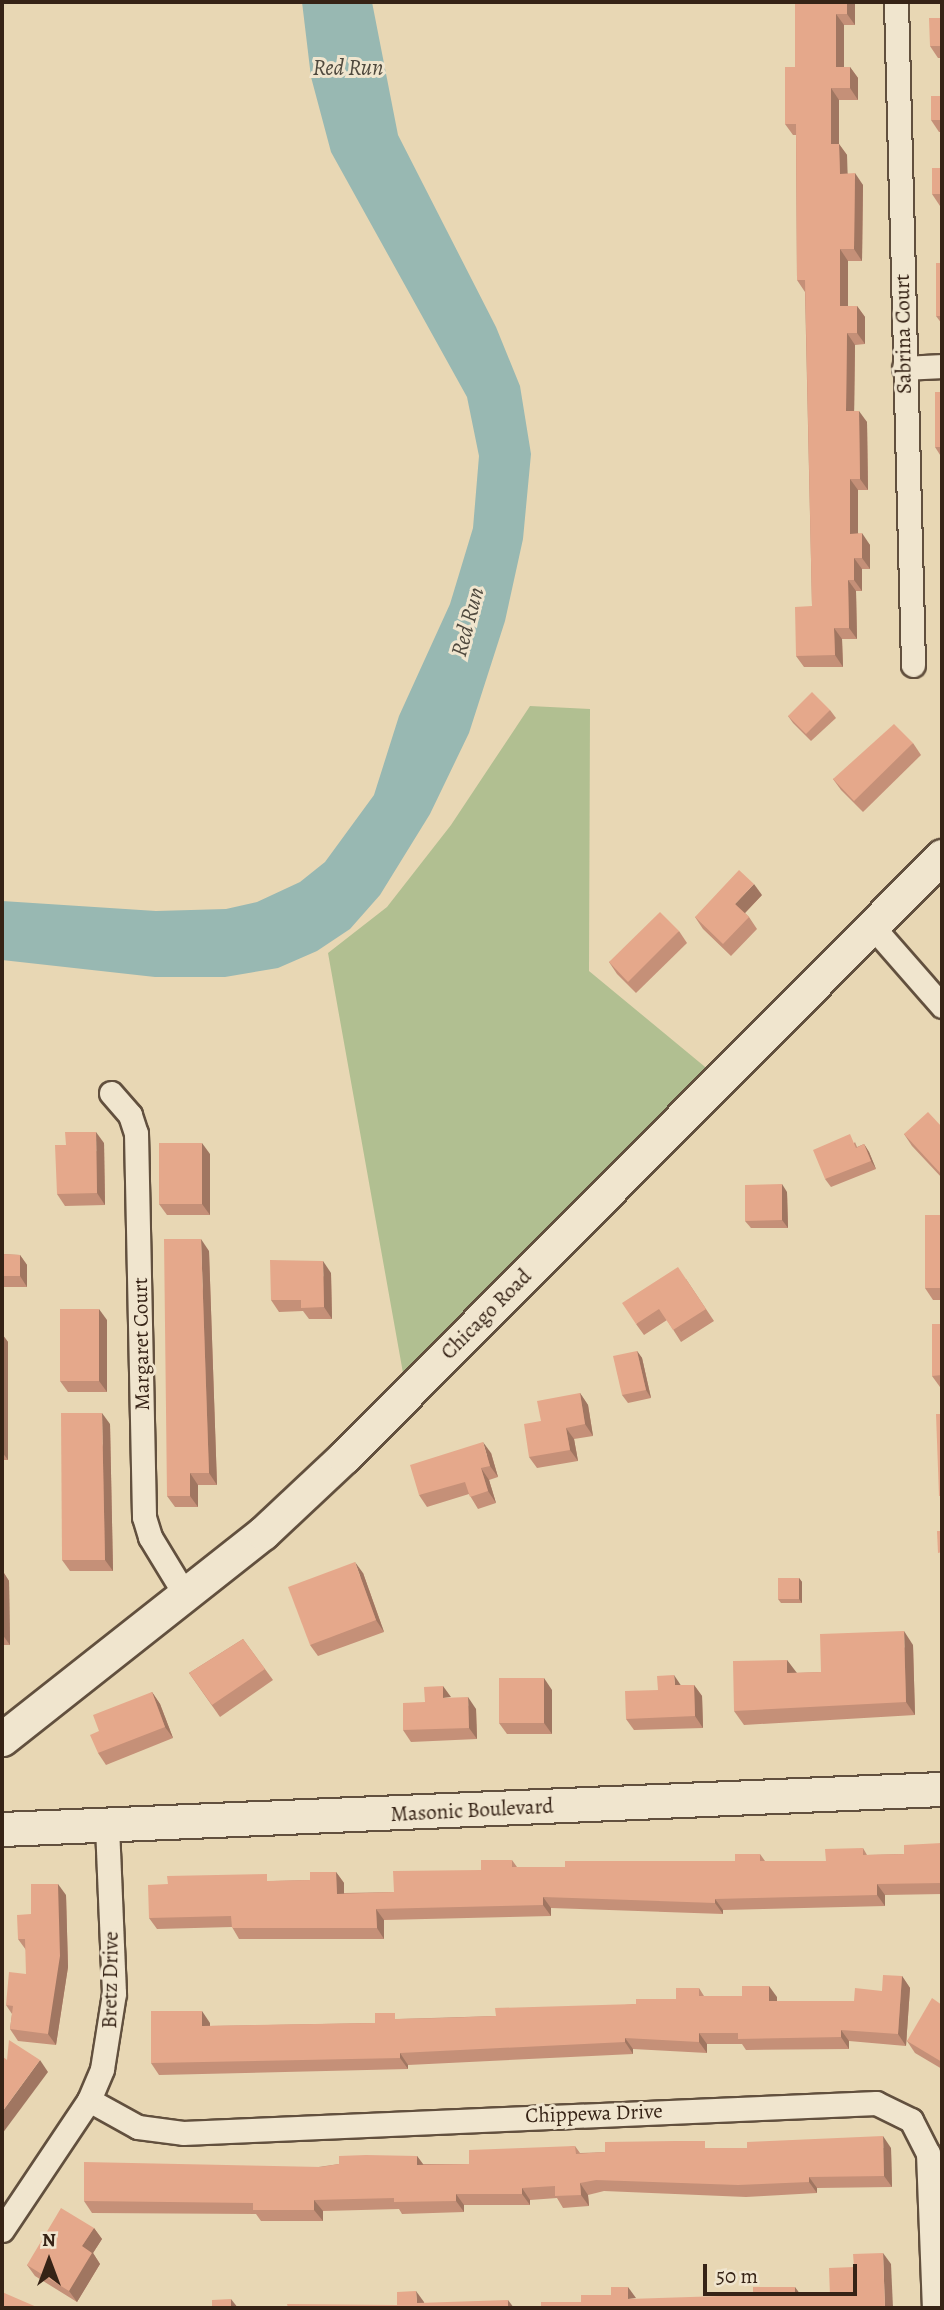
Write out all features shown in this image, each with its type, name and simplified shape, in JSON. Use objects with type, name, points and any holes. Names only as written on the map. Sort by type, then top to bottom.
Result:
[{"type":"street","name":"Sabrina Court","points":[[896,2],[913,665]]},
{"type":"street","points":[[904,368],[942,366]]},
{"type":"street","name":"Chicago Road","points":[[2,1739],[263,1532],[344,1457],[942,856]]},
{"type":"street","points":[[872,926],[942,1006]]},
{"type":"street","name":"Margaret Court","points":[[111,1093],[130,1115],[136,1133],[144,1517],[150,1537],[184,1593]]},
{"type":"street","name":"Masonic Boulevard","points":[[2,1829],[942,1788]]},
{"type":"street","name":"Bretz Drive","points":[[2,2230],[89,2100],[105,2056],[114,1993],[107,1826]]},
{"type":"street","name":"Chippewa Drive","points":[[89,2100],[138,2127],[183,2133],[876,2103],[911,2120],[928,2153],[934,2308]]},
{"type":"green space","points":[[530,706],[590,709],[589,971],[710,1071],[403,1373],[328,953],[387,907],[451,825]]},
{"type":"water","name":"Red Run","points":[[302,2],[372,2],[398,135],[496,327],[520,386],[531,454],[523,539],[505,621],[469,733],[430,814],[380,895],[350,929],[317,951],[278,968],[225,977],[155,977],[2,960],[2,901],[156,911],[226,909],[257,902],[300,882],[325,862],[374,795],[399,716],[450,604],[473,528],[479,456],[467,397],[331,152],[311,77]]},
{"type":"building","points":[[795,2],[847,2],[847,14],[836,14],[836,67],[850,67],[850,88],[831,88],[831,144],[839,144],[840,174],[855,173],[854,249],[840,249],[840,306],[857,306],[857,333],[847,333],[846,411],[859,411],[860,479],[850,479],[850,534],[862,533],[862,558],[854,558],[854,580],[848,580],[849,628],[834,628],[835,655],[796,656],[795,607],[812,606],[805,280],[797,280],[796,124],[785,124],[785,67],[795,67]]},
{"type":"building","points":[[942,6],[942,46],[930,46],[929,18],[941,18]]},
{"type":"building","points":[[931,96],[942,96],[942,120],[931,120]]},
{"type":"building","points":[[932,168],[942,168],[942,194],[932,194]]},
{"type":"building","points":[[936,263],[942,263],[942,316],[936,316]]},
{"type":"building","points":[[935,392],[942,392],[942,447],[935,447]]},
{"type":"building","points":[[812,692],[830,710],[806,734],[788,716]]},
{"type":"building","points":[[894,724],[913,743],[854,801],[833,779]]},
{"type":"building","points":[[739,870],[754,884],[735,904],[749,917],[723,944],[695,917]]},
{"type":"building","points":[[660,912],[679,931],[628,982],[609,962]]},
{"type":"building","points":[[928,1112],[942,1127],[942,1175],[904,1134]]},
{"type":"building","points":[[65,1132],[96,1132],[97,1193],[57,1194],[55,1145],[66,1145]]},
{"type":"building","points":[[850,1134],[856,1148],[864,1144],[871,1161],[825,1179],[813,1150]]},
{"type":"building","points":[[159,1143],[202,1143],[202,1204],[159,1204]]},
{"type":"building","points":[[782,1184],[782,1220],[745,1221],[745,1185]]},
{"type":"building","points":[[925,1215],[942,1215],[942,1288],[925,1288]]},
{"type":"building","points":[[164,1239],[201,1239],[209,1473],[190,1473],[190,1496],[167,1496]]},
{"type":"building","points":[[2,1254],[20,1255],[20,1276],[2,1276]]},
{"type":"building","points":[[270,1260],[323,1261],[324,1307],[301,1308],[301,1300],[271,1300]]},
{"type":"building","points":[[678,1267],[706,1309],[673,1330],[659,1309],[636,1324],[622,1303]]},
{"type":"building","points":[[60,1309],[99,1309],[99,1381],[60,1381]]},
{"type":"building","points":[[932,1324],[942,1324],[942,1375],[932,1376]]},
{"type":"building","points":[[637,1351],[646,1390],[622,1395],[613,1356]]},
{"type":"building","points":[[580,1393],[585,1424],[566,1428],[570,1450],[529,1457],[524,1424],[541,1421],[537,1401]]},
{"type":"building","points":[[61,1413],[102,1413],[105,1560],[62,1560]]},
{"type":"building","points":[[936,1414],[942,1414],[942,1496],[939,1496]]},
{"type":"building","points":[[483,1442],[490,1466],[481,1468],[488,1491],[470,1497],[465,1482],[419,1495],[410,1465]]},
{"type":"building","points":[[937,1531],[942,1531],[942,1552],[938,1553]]},
{"type":"building","points":[[355,1562],[376,1620],[310,1645],[288,1587]]},
{"type":"building","points":[[778,1578],[799,1578],[799,1599],[778,1599]]},
{"type":"building","points":[[904,1631],[906,1702],[734,1711],[733,1661],[787,1660],[787,1673],[821,1672],[820,1634]]},
{"type":"building","points":[[243,1639],[265,1669],[212,1705],[189,1673]]},
{"type":"building","points":[[942,1671],[942,1714],[941,1714]]},
{"type":"building","points":[[674,1675],[675,1685],[694,1685],[695,1716],[626,1719],[625,1691],[658,1690],[657,1676]]},
{"type":"building","points":[[499,1678],[544,1678],[544,1723],[499,1723]]},
{"type":"building","points":[[443,1686],[443,1698],[468,1697],[469,1728],[403,1730],[403,1703],[425,1702],[424,1687]]},
{"type":"building","points":[[152,1692],[165,1727],[98,1753],[90,1735],[99,1731],[93,1715]]},
{"type":"building","points":[[942,1843],[942,1883],[877,1884],[877,1895],[715,1899],[715,1903],[543,1897],[543,1905],[376,1909],[377,1928],[232,1928],[231,1916],[149,1918],[148,1885],[168,1884],[167,1876],[267,1874],[267,1881],[310,1880],[310,1872],[336,1872],[337,1894],[394,1892],[393,1871],[481,1870],[481,1860],[512,1860],[512,1867],[565,1867],[565,1861],[735,1861],[735,1854],[760,1854],[760,1861],[826,1861],[825,1849],[863,1848],[863,1855],[904,1854],[904,1845]]},
{"type":"building","points":[[31,1884],[58,1884],[60,1956],[48,2034],[10,2029],[13,2006],[6,2005],[9,1972],[26,1974],[25,1939],[18,1939],[17,1915],[31,1914]]},
{"type":"building","points":[[883,1975],[902,1976],[898,2034],[841,2030],[841,2037],[738,2039],[738,2033],[699,2033],[699,2042],[625,2038],[625,2042],[400,2053],[400,2058],[151,2063],[151,2011],[202,2011],[202,2026],[375,2023],[375,2013],[395,2013],[395,2019],[442,2018],[496,2016],[495,2008],[636,2004],[636,1999],[676,1999],[676,1988],[699,1988],[699,1996],[742,1996],[742,1986],[769,1986],[769,2001],[854,2001],[855,1988],[882,1991]]},
{"type":"building","points":[[932,1998],[942,2005],[942,2062],[907,2041]]},
{"type":"building","points":[[9,2040],[40,2060],[2,2112],[2,2056],[7,2060]]},
{"type":"building","points":[[883,2136],[884,2176],[809,2177],[809,2182],[738,2185],[596,2180],[580,2183],[581,2195],[555,2196],[555,2186],[522,2188],[522,2194],[456,2194],[456,2201],[394,2202],[394,2198],[314,2200],[314,2210],[253,2210],[253,2203],[84,2201],[84,2162],[321,2167],[339,2164],[339,2156],[366,2155],[417,2156],[417,2165],[469,2164],[469,2150],[575,2146],[576,2154],[605,2152],[605,2142],[705,2141],[705,2148],[747,2148],[747,2142]]},
{"type":"building","points":[[61,2208],[94,2228],[82,2246],[92,2253],[69,2291],[27,2265]]},
{"type":"building","points":[[883,2253],[885,2308],[541,2308],[541,2302],[581,2302],[581,2295],[611,2295],[611,2287],[628,2287],[628,2299],[753,2295],[753,2287],[795,2287],[795,2296],[830,2296],[829,2268],[854,2267],[853,2254]]},
{"type":"building","points":[[416,2291],[417,2303],[508,2300],[508,2308],[288,2308],[287,2304],[397,2305],[397,2292]]},
{"type":"building","points":[[2,2292],[39,2308],[2,2308]]},
{"type":"building","points":[[231,2299],[231,2308],[212,2308],[212,2300]]}]
